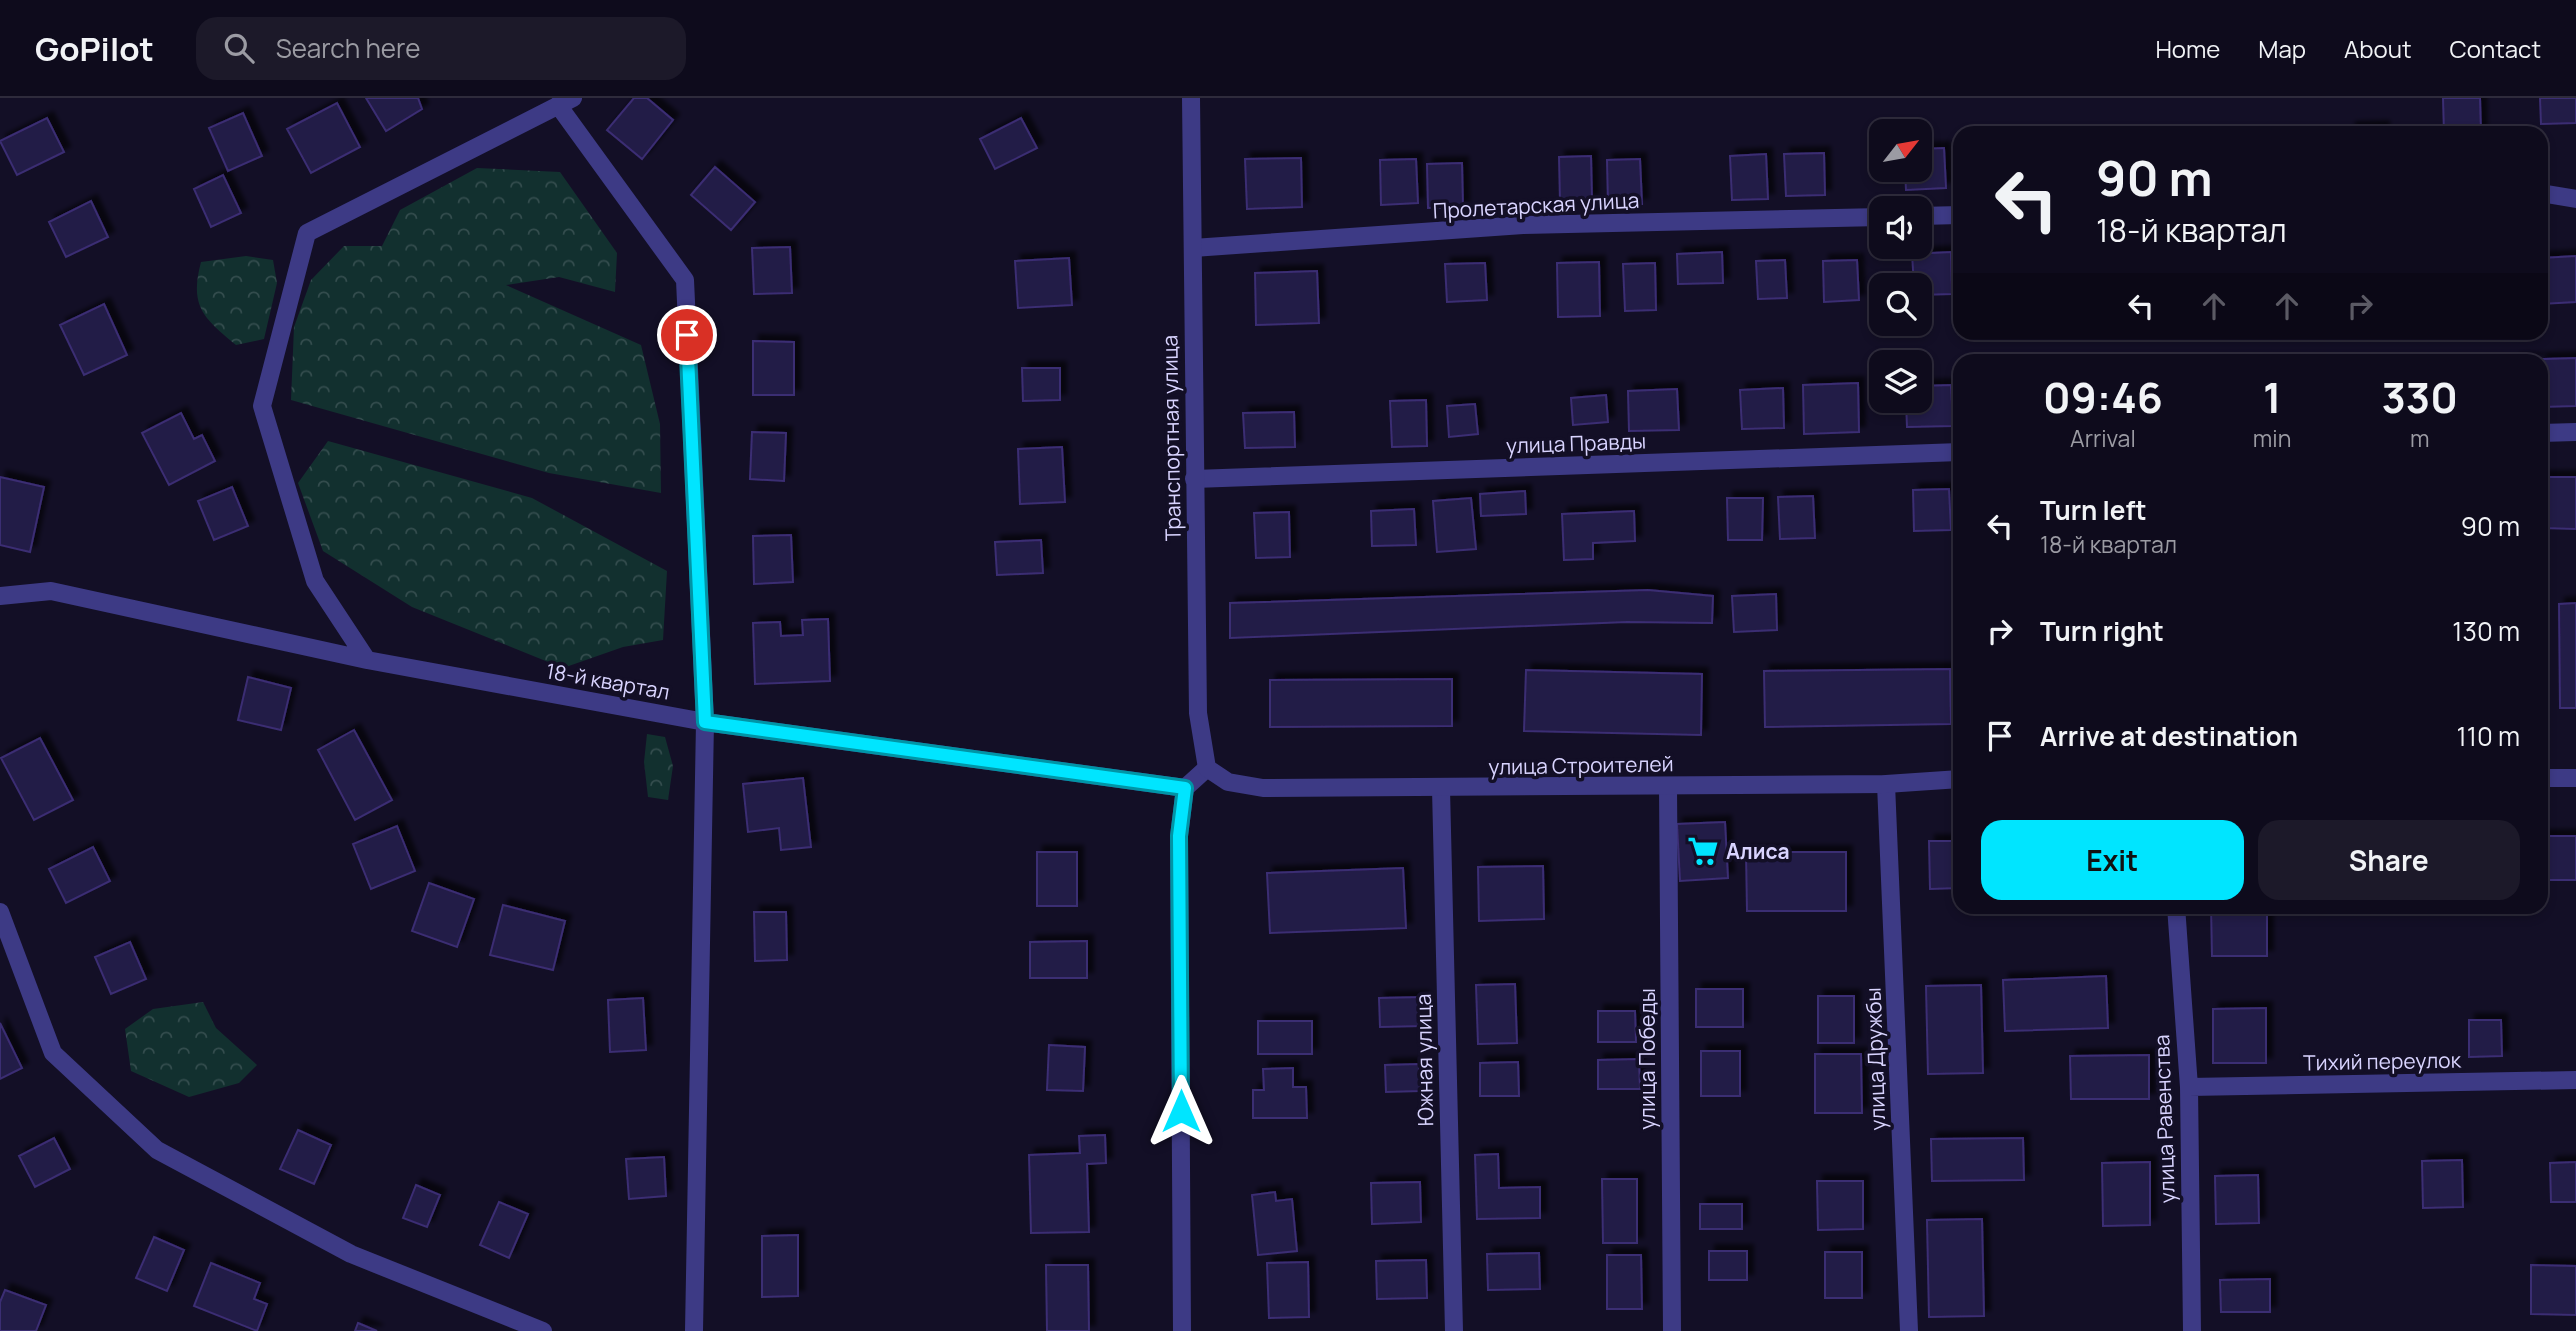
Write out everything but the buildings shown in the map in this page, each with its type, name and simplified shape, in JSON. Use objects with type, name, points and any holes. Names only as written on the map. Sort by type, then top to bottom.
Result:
[{"type":"street","name":"Транспортная улица","points":[[1189,101],[1198,713],[1207,768]]},
{"type":"street","points":[[367,660],[315,580],[262,406],[307,233],[566,102],[685,280],[705,722],[694,1331]]},
{"type":"street","points":[[2548,194],[2576,199]]},
{"type":"street","points":[[1932,216],[1953,215]]},
{"type":"street","name":"Пролетарская улица","points":[[1193,248],[1523,225],[1869,216]]},
{"type":"street","points":[[2548,433],[2576,432]]},
{"type":"street","name":"улица Правды","points":[[1194,479],[1953,452]]},
{"type":"street","name":"18-й квартал","points":[[0,596],[51,591],[367,660],[705,722],[1185,788]]},
{"type":"street","points":[[1182,1331],[1179,836],[1185,788],[1207,768]]},
{"type":"street","name":"улица Строителей","points":[[1207,768],[1228,782],[1263,788],[1886,785],[1953,780]]},
{"type":"street","points":[[2548,778],[2576,778]]},
{"type":"street","name":"улица Дружбы","points":[[1886,785],[1909,1331]]},
{"type":"street","name":"улица Победы","points":[[1668,786],[1672,1331]]},
{"type":"street","name":"Южная улица","points":[[1441,789],[1454,1331]]},
{"type":"street","points":[[0,912],[53,1054],[157,1150],[351,1254],[542,1331]]},
{"type":"street","name":"улица Равенства","points":[[2177,914],[2189,1087],[2192,1331]]},
{"type":"street","name":"Тихий переулок","points":[[2189,1087],[2576,1080]]},
{"type":"green space","points":[[477,168],[560,172],[617,253],[615,292],[559,277],[506,285],[641,345],[660,424],[661,493],[549,473],[291,400],[294,327],[311,280],[344,246],[382,246],[400,210]]},
{"type":"green space","points":[[246,256],[273,260],[277,283],[264,339],[236,345],[215,327],[202,310],[198,301],[198,277],[201,262]]},
{"type":"green space","points":[[328,441],[532,498],[667,571],[663,640],[623,647],[563,668],[412,607],[323,551],[298,483]]},
{"type":"green space","points":[[647,734],[665,737],[673,766],[668,800],[648,797],[644,762]]},
{"type":"green space","points":[[203,1002],[216,1028],[257,1065],[239,1083],[189,1097],[131,1071],[125,1029],[153,1009]]},
{"type":"place","name":"Алиса","points":[[1703,851]]},
{"type":"route","points":[[687,335],[705,722],[1185,788],[1179,836],[1181,1111]]}]
